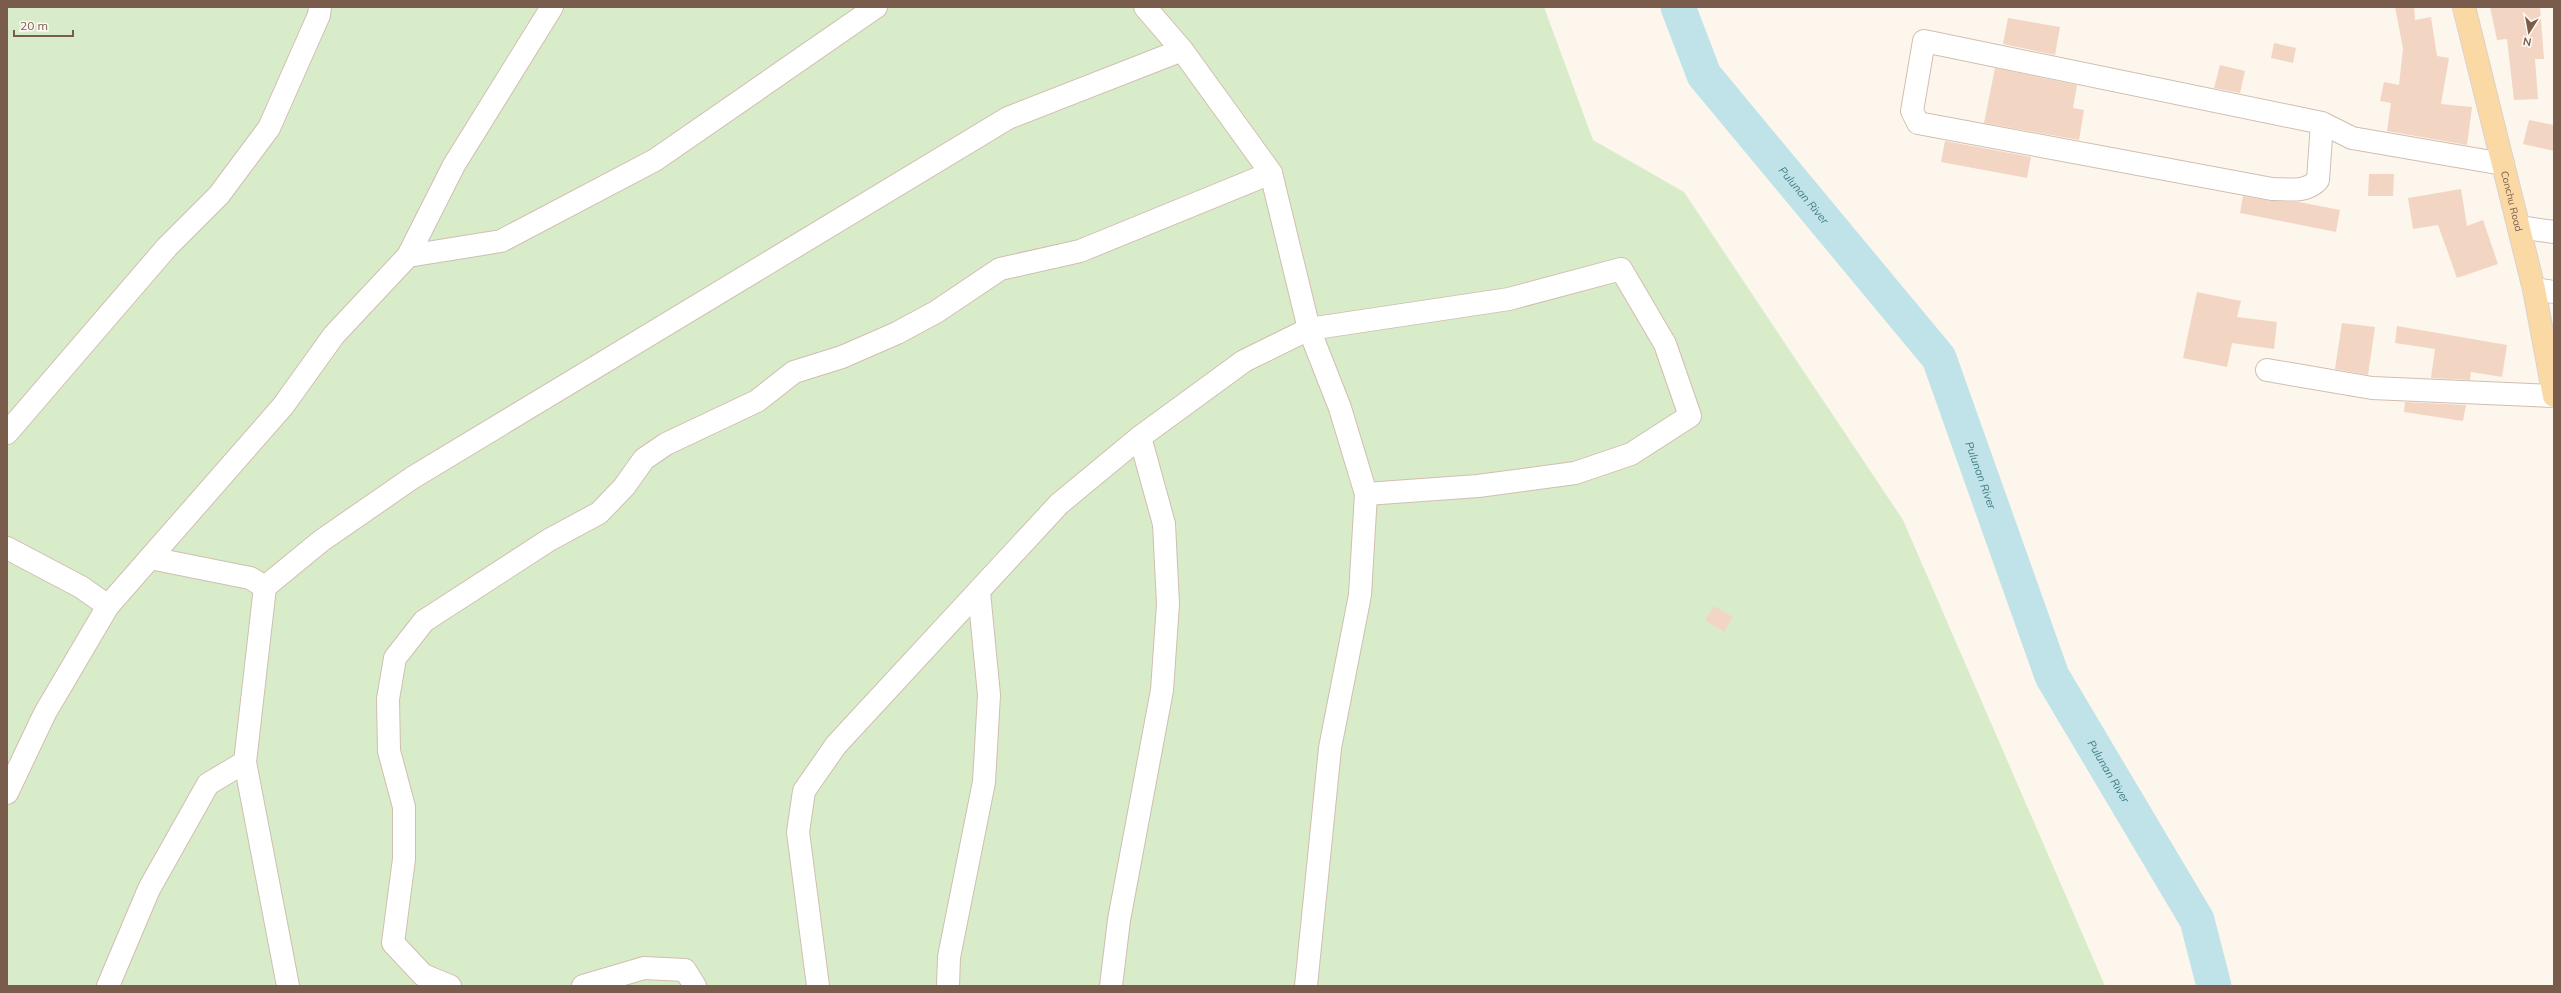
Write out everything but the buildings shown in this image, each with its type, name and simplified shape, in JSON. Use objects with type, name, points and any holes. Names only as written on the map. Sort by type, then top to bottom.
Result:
[{"type":"main road","name":"Conchu Road","points":[[2464,7],[2518,227],[2544,291],[2554,396]]},
{"type":"street","points":[[7,433],[166,247],[224,189],[269,128],[316,21],[320,7]]},
{"type":"street","points":[[7,794],[45,713],[108,606],[283,406],[334,335],[408,256],[454,165],[552,7]]},
{"type":"street","points":[[408,256],[501,240],[655,160],[876,7]]},
{"type":"street","points":[[1145,7],[1182,50],[1271,173],[1309,329],[1340,408],[1366,494],[1360,595],[1330,748],[1306,986]]},
{"type":"street","points":[[2322,123],[2318,180],[2312,187],[2299,190],[2272,189],[1918,123],[1912,111],[1924,41],[2322,123],[2352,138],[2503,164]]},
{"type":"street","points":[[288,986],[245,762],[265,588],[321,541],[412,478],[1008,118],[1182,50]]},
{"type":"street","points":[[450,986],[423,975],[393,943],[404,859],[404,807],[389,751],[388,699],[394,658],[424,621],[549,540],[599,512],[624,487],[644,458],[666,444],[757,401],[794,372],[842,357],[897,334],[936,312],[1000,269],[1080,252],[1271,173]]},
{"type":"street","points":[[2518,227],[2554,232]]},
{"type":"street","points":[[818,986],[798,832],[804,791],[836,745],[1059,504],[1140,437],[1244,361],[1309,329],[1509,299],[1621,269],[1665,344],[1690,416],[1631,454],[1575,473],[1478,486],[1366,494]]},
{"type":"street","points":[[2267,370],[2372,388],[2554,396]]},
{"type":"street","points":[[1111,986],[1119,920],[1162,690],[1168,604],[1164,524],[1140,437]]},
{"type":"street","points":[[7,548],[81,587],[108,606]]},
{"type":"street","points":[[150,558],[250,578],[265,588]]},
{"type":"street","points":[[948,986],[949,956],[984,782],[989,695],[979,592]]},
{"type":"street","points":[[108,986],[149,889],[208,784],[245,762]]},
{"type":"street","points":[[583,986],[644,968],[685,970],[695,986]]},
{"type":"green space","points":[[7,7],[1544,7],[1593,140],[1684,192],[1903,520],[2105,986],[7,986]]},
{"type":"waterway","name":"Pulunan River","points":[[1678,7],[1704,75],[1939,358],[2052,676],[2197,920],[2214,986]]}]
